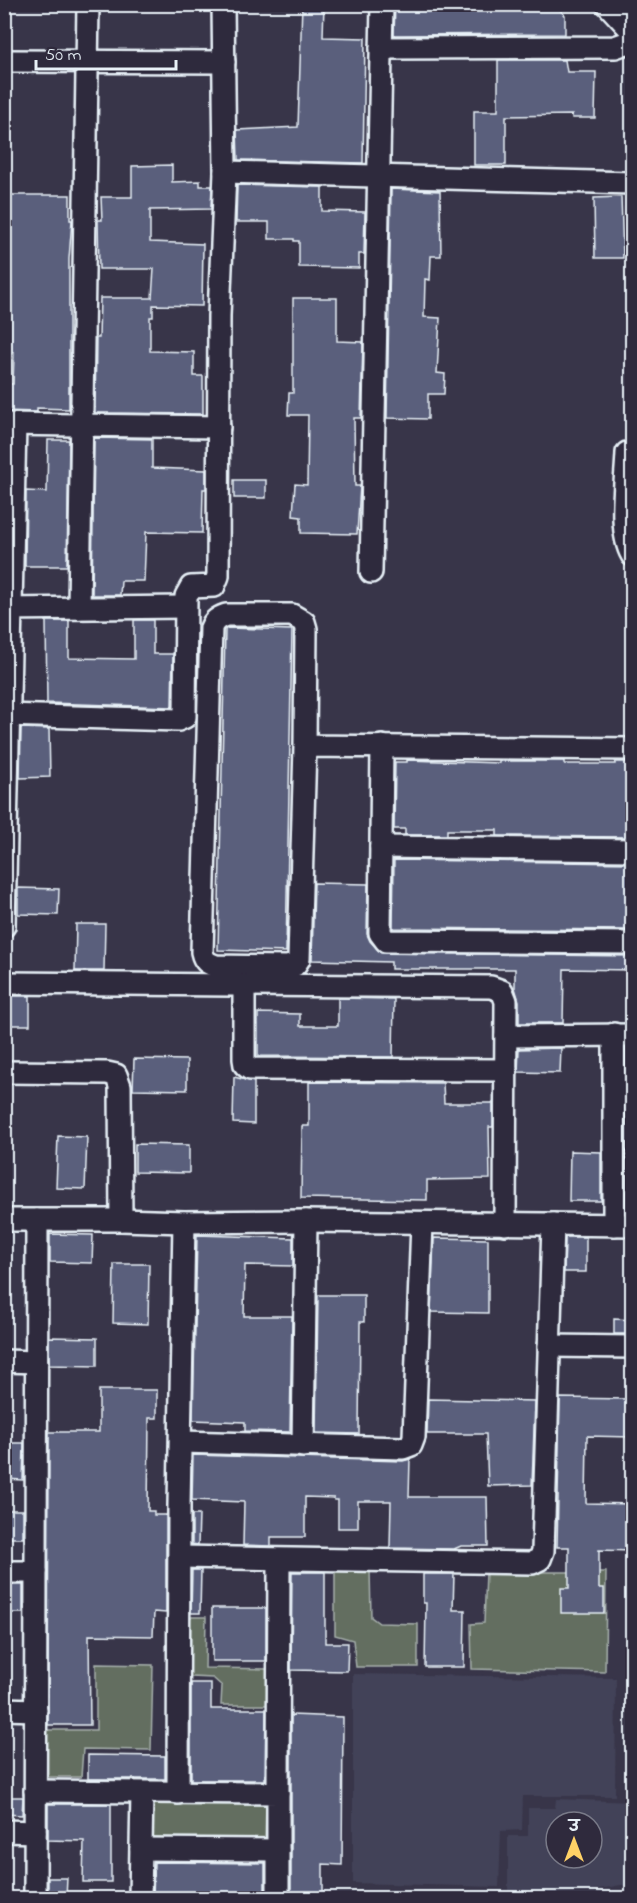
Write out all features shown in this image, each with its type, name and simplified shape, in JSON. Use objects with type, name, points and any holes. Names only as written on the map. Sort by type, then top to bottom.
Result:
[{"type":"street","points":[[79,608],[88,4]]},
{"type":"street","points":[[7,715],[183,719],[186,713],[186,596],[191,587],[214,586],[217,582],[219,316],[225,172],[223,4]]},
{"type":"street","points":[[371,572],[382,4]]},
{"type":"street","points":[[607,4],[633,31]]},
{"type":"street","points":[[381,48],[615,47],[633,41]]},
{"type":"street","points":[[4,62],[224,62]]},
{"type":"street","points":[[225,172],[633,183]]},
{"type":"street","points":[[4,926],[10,424],[219,427]]},
{"type":"street","points":[[627,453],[626,540],[633,555]]},
{"type":"street","points":[[8,609],[185,607]]},
{"type":"street","points":[[226,615],[292,615],[304,622],[306,629],[305,746],[299,959],[296,965],[287,967],[208,964],[202,952],[202,928],[211,628],[213,622],[218,618],[226,615]]},
{"type":"street","points":[[305,746],[633,749]]},
{"type":"street","points":[[382,746],[380,933],[386,941],[633,943]]},
{"type":"street","points":[[381,847],[633,850]]},
{"type":"street","points":[[4,983],[491,987],[502,991],[506,1001],[505,1224]]},
{"type":"street","points":[[244,985],[244,1059],[245,1065],[250,1069],[506,1070]]},
{"type":"street","points":[[4,1220],[623,1225],[623,1034],[506,1036]]},
{"type":"street","points":[[4,1072],[116,1075],[120,1086],[121,1220]]},
{"type":"street","points":[[35,1899],[37,1220]]},
{"type":"street","points":[[303,1446],[306,1221]]},
{"type":"street","points":[[178,1793],[184,1222]]},
{"type":"street","points":[[181,1442],[403,1448],[411,1445],[414,1437],[422,1223]]},
{"type":"street","points":[[180,1557],[532,1563],[540,1559],[543,1551],[553,1224]]},
{"type":"street","points":[[549,1346],[633,1347]]},
{"type":"street","points":[[4,1361],[37,1362]]},
{"type":"street","points":[[278,1899],[279,1560]]},
{"type":"street","points":[[4,1572],[36,1572]]},
{"type":"street","points":[[4,1709],[36,1710]]},
{"type":"street","points":[[35,1791],[278,1793]]},
{"type":"street","points":[[141,1899],[142,1793]]},
{"type":"street","points":[[4,1831],[35,1832]]},
{"type":"street","points":[[141,1849],[278,1850]]},
{"type":"shaded area","points":[[353,1674],[616,1678],[615,1796],[523,1796],[522,1830],[501,1831],[499,1887],[353,1883]]},
{"type":"shaded area","points":[[556,1799],[632,1802],[632,1886],[621,1885],[588,1891],[508,1897],[508,1836],[528,1836],[528,1808],[555,1808]]},
{"type":"green space","points":[[370,1569],[371,1617],[379,1623],[418,1624],[418,1667],[356,1667],[353,1640],[335,1635],[335,1570]]},
{"type":"green space","points":[[486,1572],[606,1572],[605,1672],[472,1669],[471,1624],[484,1623]]},
{"type":"green space","points":[[169,1617],[206,1617],[205,1668],[272,1669],[273,1705],[221,1705],[222,1686],[213,1678],[169,1676]]},
{"type":"green space","points":[[96,1664],[153,1665],[151,1750],[83,1749],[81,1777],[33,1777],[33,1730],[96,1730]]},
{"type":"green space","points":[[138,1801],[266,1802],[265,1841],[137,1840]]},
{"type":"building","points":[[302,4],[324,4],[323,37],[365,38],[363,163],[238,160],[237,130],[298,127]]},
{"type":"building","points":[[395,4],[554,4],[565,15],[565,34],[394,35]]},
{"type":"building","points":[[498,60],[565,60],[567,72],[596,72],[595,118],[572,118],[572,115],[506,116],[506,165],[474,165],[474,111],[498,111]]},
{"type":"building","points":[[172,165],[172,182],[200,181],[200,186],[212,186],[211,209],[150,210],[150,242],[203,244],[202,306],[153,305],[153,317],[150,317],[150,351],[194,352],[194,376],[203,376],[203,414],[95,413],[96,338],[99,338],[100,298],[152,298],[154,269],[99,269],[98,220],[102,220],[101,197],[132,197],[132,166]]},
{"type":"building","points":[[237,185],[322,187],[322,211],[365,212],[364,254],[359,254],[359,268],[299,267],[299,241],[269,239],[269,222],[236,222]]},
{"type":"building","points":[[391,189],[440,191],[441,256],[431,256],[430,280],[425,279],[424,317],[440,318],[437,373],[445,374],[444,394],[428,394],[428,419],[387,418]]},
{"type":"building","points":[[4,195],[70,195],[70,220],[72,220],[69,259],[69,409],[37,408],[37,412],[4,411],[4,384],[13,384],[14,352],[4,352]]},
{"type":"building","points":[[621,197],[623,258],[595,258],[594,198]]},
{"type":"building","points":[[293,298],[337,298],[337,341],[363,342],[361,418],[354,418],[355,486],[360,486],[357,534],[301,533],[301,517],[293,516],[295,484],[307,485],[308,415],[288,415],[289,393],[293,393]]},
{"type":"building","points":[[94,438],[152,439],[152,468],[206,470],[202,533],[146,532],[144,581],[121,581],[120,595],[92,595]]},
{"type":"building","points":[[48,440],[69,440],[67,566],[25,566],[26,491],[47,492]]},
{"type":"building","points":[[234,480],[266,480],[266,498],[234,498]]},
{"type":"building","points":[[134,620],[153,620],[153,654],[173,654],[172,707],[47,703],[46,621],[69,621],[69,658],[134,659]]},
{"type":"building","points":[[227,628],[292,630],[286,952],[218,950],[225,630]]},
{"type":"building","points":[[21,728],[49,729],[50,777],[20,778]]},
{"type":"building","points":[[407,760],[499,763],[499,761],[564,761],[564,764],[633,762],[633,837],[497,836],[497,830],[447,830],[447,835],[405,835],[405,829],[394,829],[395,762],[407,762]]},
{"type":"building","points":[[394,860],[633,863],[633,930],[393,928]]},
{"type":"building","points":[[314,883],[368,884],[367,934],[381,953],[633,956],[633,970],[564,969],[563,1023],[519,1023],[515,969],[391,969],[391,962],[312,960]]},
{"type":"building","points":[[18,888],[59,889],[58,915],[18,914]]},
{"type":"building","points":[[76,924],[105,924],[104,971],[75,971]]},
{"type":"building","points":[[4,996],[30,996],[30,1025],[4,1025]]},
{"type":"building","points":[[338,998],[394,999],[393,1057],[258,1056],[258,1013],[300,1014],[300,1026],[338,1026]]},
{"type":"building","points":[[561,1048],[560,1073],[518,1072],[519,1049]]},
{"type":"building","points":[[134,1059],[187,1060],[187,1090],[133,1089]]},
{"type":"building","points":[[234,1077],[254,1082],[254,1124],[233,1123]]},
{"type":"building","points":[[309,1082],[443,1083],[444,1103],[493,1103],[493,1127],[489,1127],[490,1179],[427,1180],[427,1200],[301,1198],[302,1126],[309,1126]]},
{"type":"building","points":[[58,1136],[87,1137],[85,1189],[56,1188]]},
{"type":"building","points":[[135,1144],[189,1145],[189,1173],[135,1172]]},
{"type":"building","points":[[570,1151],[601,1152],[601,1201],[569,1201]]},
{"type":"building","points":[[50,1234],[93,1235],[92,1263],[50,1262]]},
{"type":"building","points":[[197,1235],[293,1238],[293,1266],[245,1265],[244,1316],[292,1316],[290,1432],[245,1431],[245,1422],[193,1420]]},
{"type":"building","points":[[565,1237],[586,1237],[586,1272],[564,1272]]},
{"type":"building","points":[[434,1238],[488,1239],[488,1313],[431,1312]]},
{"type":"building","points":[[114,1264],[149,1264],[148,1324],[113,1323]]},
{"type":"building","points":[[318,1295],[364,1295],[364,1322],[360,1322],[359,1434],[316,1433]]},
{"type":"building","points":[[614,1319],[633,1320],[633,1334],[614,1334]]},
{"type":"building","points":[[49,1337],[97,1338],[97,1366],[49,1365]]},
{"type":"building","points":[[99,1390],[157,1390],[157,1418],[149,1418],[148,1511],[154,1511],[154,1515],[166,1515],[166,1613],[154,1612],[153,1636],[89,1635],[90,1725],[48,1725],[49,1432],[99,1432]]},
{"type":"building","points":[[560,1398],[628,1399],[629,1417],[633,1417],[633,1437],[587,1436],[586,1503],[633,1504],[633,1551],[599,1550],[599,1588],[604,1588],[604,1613],[561,1613],[561,1588],[569,1588],[569,1547],[557,1547]]},
{"type":"building","points":[[428,1399],[535,1401],[532,1485],[488,1486],[486,1434],[427,1434]]},
{"type":"building","points":[[4,1443],[24,1443],[23,1480],[4,1479]]},
{"type":"building","points":[[193,1455],[403,1461],[410,1459],[409,1497],[487,1497],[488,1546],[461,1546],[454,1549],[390,1548],[391,1501],[358,1501],[358,1528],[338,1528],[338,1500],[305,1497],[305,1537],[271,1537],[271,1546],[243,1545],[244,1502],[192,1500]]},
{"type":"building","points":[[4,1510],[23,1510],[23,1538],[4,1538]]},
{"type":"building","points":[[192,1515],[199,1515],[198,1545],[192,1544]]},
{"type":"building","points":[[192,1570],[201,1570],[200,1613],[191,1613]]},
{"type":"building","points":[[292,1572],[325,1572],[325,1643],[348,1643],[347,1671],[291,1670]]},
{"type":"building","points":[[423,1574],[454,1574],[453,1610],[465,1610],[464,1667],[425,1667],[426,1603],[423,1603]]},
{"type":"building","points":[[4,1585],[23,1585],[23,1613],[4,1613]]},
{"type":"building","points":[[212,1608],[266,1608],[266,1661],[212,1661]]},
{"type":"building","points":[[191,1683],[211,1683],[211,1709],[266,1709],[265,1780],[191,1780]]},
{"type":"building","points":[[291,1715],[343,1717],[342,1865],[323,1864],[323,1899],[291,1899]]},
{"type":"building","points":[[88,1755],[165,1756],[165,1779],[88,1779]]},
{"type":"building","points":[[4,1797],[23,1797],[22,1815],[4,1814]]},
{"type":"building","points":[[48,1804],[111,1804],[111,1882],[83,1882],[84,1841],[48,1840]]},
{"type":"building","points":[[154,1862],[265,1863],[265,1899],[247,1899],[247,1892],[208,1893],[208,1899],[153,1899]]},
{"type":"building","points":[[48,1878],[67,1878],[66,1898],[48,1898]]}]
